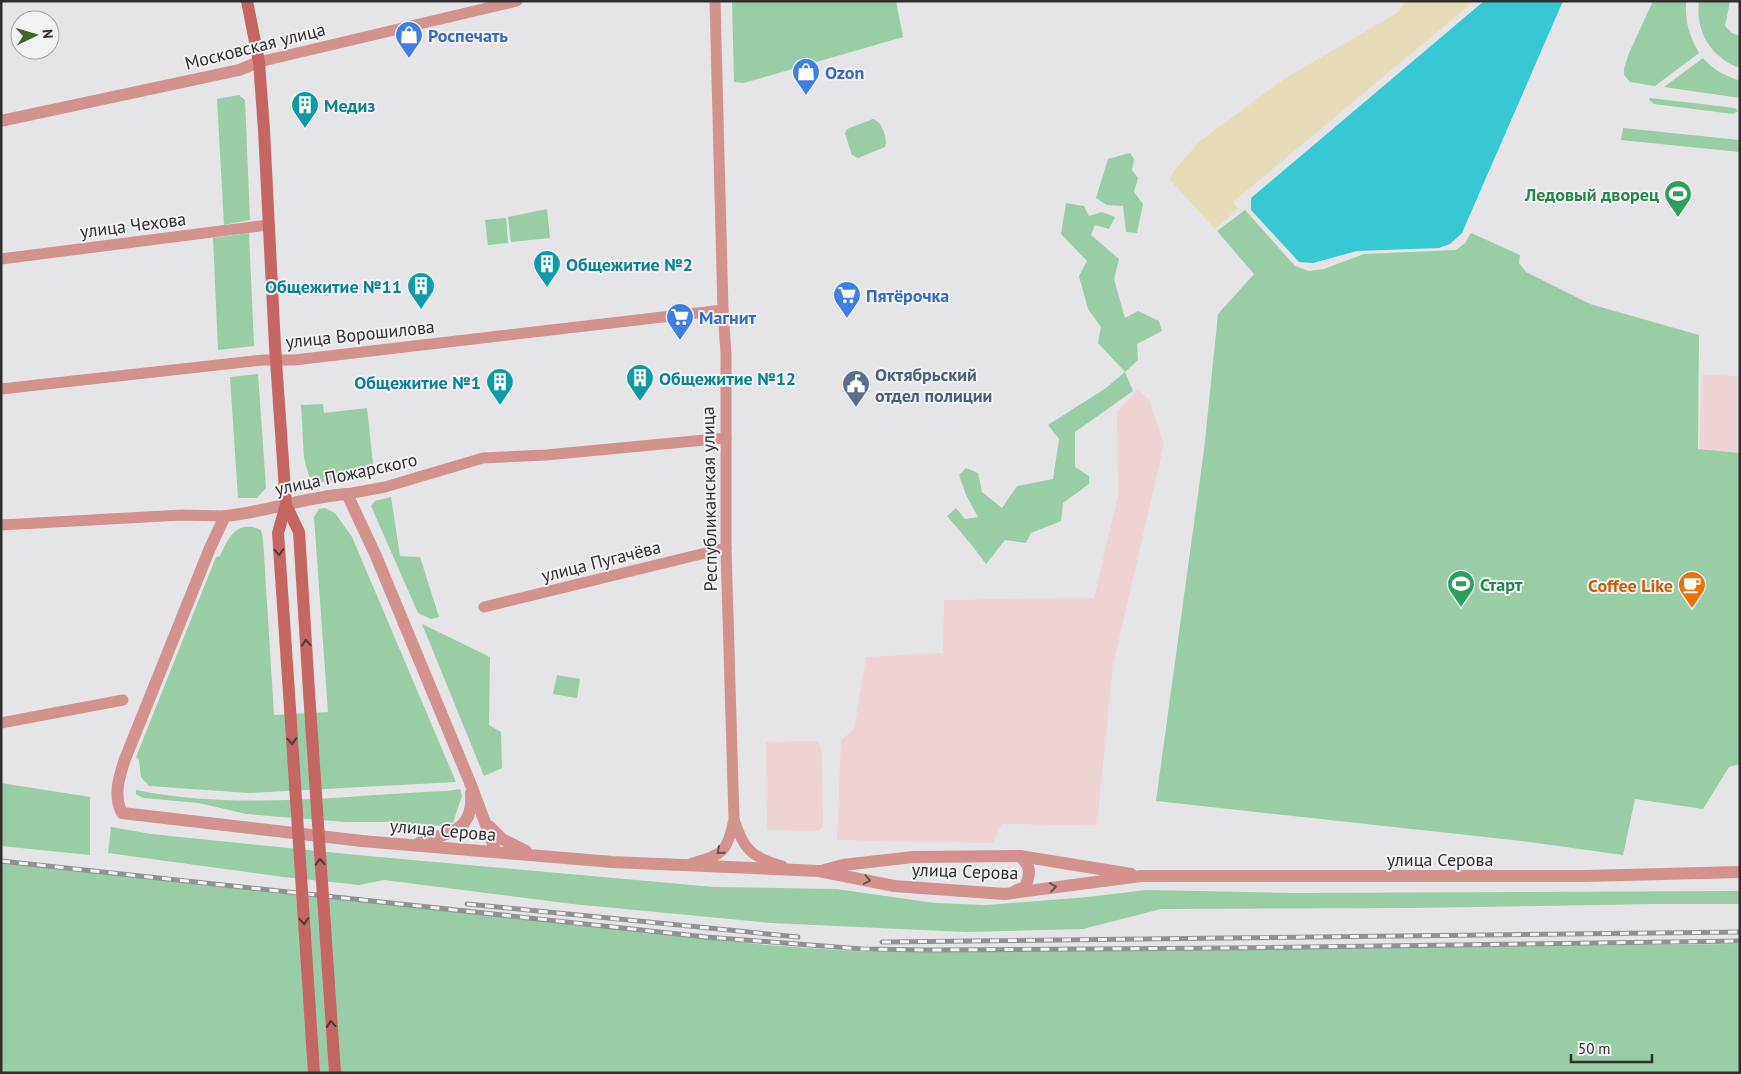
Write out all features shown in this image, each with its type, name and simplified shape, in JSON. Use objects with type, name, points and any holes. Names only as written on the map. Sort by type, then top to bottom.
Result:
[{"type":"main road","points":[[247,1],[259,62],[264,130],[268,225],[286,505],[278,534],[314,1073]]},
{"type":"main road","points":[[286,505],[299,532],[335,1073]]},
{"type":"street","name":"Московская улица","points":[[1,121],[238,70],[259,62],[517,1]]},
{"type":"street","name":"Республиканская улица","points":[[715,1],[723,310],[726,354],[726,548],[734,818],[740,839],[749,850],[765,862],[796,870]]},
{"type":"street","name":"улица Чехова","points":[[1,259],[268,225]]},
{"type":"street","name":"улица Ворошилова","points":[[1,389],[254,361],[294,360],[723,310]]},
{"type":"street","name":"улица Пожарского","points":[[1,525],[182,515],[225,516],[249,513],[324,496],[386,487],[483,458],[546,455],[726,438]]},
{"type":"street","points":[[347,494],[376,556],[471,785],[496,852]]},
{"type":"street","name":"улица Серова","points":[[225,516],[210,548],[125,759],[118,781],[117,804],[122,813],[352,840],[612,862],[819,871],[894,886],[1005,894],[1141,876],[1565,876],[1740,872]]},
{"type":"street","name":"улица Пугачёва","points":[[484,607],[726,548]]},
{"type":"street","points":[[1,723],[123,700]]},
{"type":"street","points":[[414,845],[452,831],[464,824],[469,817],[472,804],[471,785]]},
{"type":"street","points":[[483,818],[502,840],[532,855]]},
{"type":"street","points":[[688,865],[716,856],[726,848],[734,818]]},
{"type":"street","points":[[1005,894],[1025,887],[1029,877],[1028,864],[1020,856]]},
{"type":"street","name":"улица Серова","points":[[819,871],[843,865],[913,857],[1020,856],[1141,876]]},
{"type":"shaded area","points":[[1702,375],[1740,376],[1740,455],[1699,455]]},
{"type":"shaded area","points":[[1138,389],[1149,400],[1164,444],[1113,666],[1097,825],[1002,824],[993,843],[837,840],[841,740],[854,729],[866,657],[943,653],[944,600],[1094,598],[1118,496],[1117,412]]},
{"type":"shaded area","points":[[818,741],[822,753],[823,827],[819,831],[767,830],[766,742]]},
{"type":"green space","points":[[732,1],[896,1],[903,37],[744,83],[734,82]]},
{"type":"green space","points":[[1653,1],[1686,1],[1688,28],[1699,53],[1655,86],[1630,82],[1624,75],[1629,53]]},
{"type":"green space","points":[[1699,1],[1730,1],[1725,26],[1732,33],[1740,36],[1740,68],[1721,58],[1707,42],[1700,23]]},
{"type":"green space","points":[[1703,58],[1720,72],[1740,80],[1740,98],[1664,87]]},
{"type":"green space","points":[[239,95],[245,100],[250,220],[224,225],[217,99]]},
{"type":"green space","points":[[1650,98],[1735,108],[1738,111],[1733,114],[1654,104],[1649,100]]},
{"type":"green space","points":[[873,119],[879,123],[884,131],[885,147],[858,158],[852,155],[845,133],[847,129]]},
{"type":"green space","points":[[1623,128],[1740,140],[1740,152],[1621,140]]},
{"type":"green space","points":[[1130,153],[1134,159],[1132,170],[1138,178],[1134,192],[1143,204],[1137,233],[1126,232],[1123,206],[1107,205],[1096,198],[1108,159]]},
{"type":"green space","points":[[1066,203],[1084,206],[1089,216],[1102,212],[1115,217],[1109,229],[1095,225],[1091,235],[1119,259],[1114,279],[1125,318],[1138,311],[1159,321],[1162,331],[1137,344],[1138,360],[1125,372],[1098,343],[1101,327],[1088,309],[1079,276],[1087,261],[1061,234]]},
{"type":"green space","points":[[547,209],[550,238],[511,242],[508,217]]},
{"type":"green space","name":"Старт","points":[[1245,210],[1295,266],[1309,271],[1324,269],[1364,254],[1456,250],[1465,243],[1471,233],[1520,255],[1519,263],[1526,272],[1590,304],[1699,335],[1698,449],[1740,453],[1740,764],[1729,767],[1703,809],[1635,799],[1623,855],[1522,841],[1156,801],[1204,450],[1218,314],[1254,274],[1217,231]]},
{"type":"green space","points":[[506,218],[508,243],[488,245],[485,220]]},
{"type":"green space","points":[[249,233],[254,346],[218,350],[213,238]]},
{"type":"green space","points":[[1125,372],[1133,391],[1075,432],[1075,467],[1089,476],[1089,484],[1063,503],[1061,521],[1031,533],[1026,543],[1005,540],[986,564],[947,516],[956,508],[965,519],[978,517],[966,495],[959,475],[966,468],[978,473],[982,492],[1002,508],[1017,486],[1053,479],[1059,439],[1048,425],[1106,388]]},
{"type":"green space","points":[[258,374],[266,488],[257,498],[238,498],[230,377]]},
{"type":"green space","points":[[323,404],[324,413],[367,408],[374,473],[317,483],[309,476],[304,458],[301,405]]},
{"type":"green space","points":[[391,497],[400,556],[420,557],[439,617],[431,619],[418,613],[371,506],[375,501]]},
{"type":"green space","points":[[325,508],[335,513],[352,537],[456,782],[249,793],[149,786],[141,777],[139,760],[136,757],[216,557],[220,556],[234,532],[240,529],[253,527],[261,530],[263,539],[274,715],[328,712],[314,517],[319,509]]},
{"type":"green space","points":[[422,624],[490,657],[489,725],[501,732],[502,768],[484,776]]},
{"type":"green space","points":[[557,675],[580,679],[577,698],[553,694]]},
{"type":"green space","points":[[1,783],[90,797],[90,855],[1,846]]},
{"type":"green space","points":[[460,789],[462,796],[453,823],[437,826],[393,822],[347,822],[246,814],[199,803],[143,798],[136,794],[136,790],[213,800],[252,801],[331,798]]},
{"type":"green space","points":[[111,827],[151,834],[357,855],[714,887],[836,889],[935,903],[986,905],[1088,897],[1146,890],[1291,893],[1740,891],[1740,904],[1161,909],[1083,929],[966,932],[771,923],[572,904],[384,880],[359,885],[284,877],[108,853]]},
{"type":"green space","points":[[1,863],[767,945],[865,952],[1740,944],[1740,1073],[1,1073]]},
{"type":"sand","points":[[1405,1],[1474,1],[1233,202],[1238,209],[1215,229],[1170,180],[1174,171],[1199,142],[1284,79],[1390,17],[1399,11]]},
{"type":"water","points":[[1484,1],[1563,1],[1462,233],[1450,244],[1439,248],[1357,251],[1313,263],[1299,262],[1251,210],[1251,198]]},
{"type":"railway","points":[[1,861],[706,937],[862,949],[1227,948],[1740,941]]},
{"type":"railway","points":[[467,904],[798,937]]},
{"type":"railway","points":[[882,942],[1740,932]]},
{"type":"place","name":"Роспечать","points":[[409,59]]},
{"type":"place","name":"Ozon","points":[[806,96]]},
{"type":"place","name":"Медиз","points":[[305,129]]},
{"type":"place","name":"Ледовый дворец","points":[[1678,218]]},
{"type":"place","name":"Общежитие №2","points":[[547,288]]},
{"type":"place","name":"Общежитие №11","points":[[421,310]]},
{"type":"place","name":"Пятёрочка","points":[[847,319]]},
{"type":"place","name":"Магнит","points":[[680,341]]},
{"type":"place","name":"Общежитие №12","points":[[640,402]]},
{"type":"place","name":"Общежитие №1","points":[[500,406]]},
{"type":"place","name":"Октябрьский отдел полиции","points":[[856,408]]},
{"type":"place","name":"Старт","points":[[1461,608]]},
{"type":"place","name":"Coffee Like","points":[[1692,609]]}]
